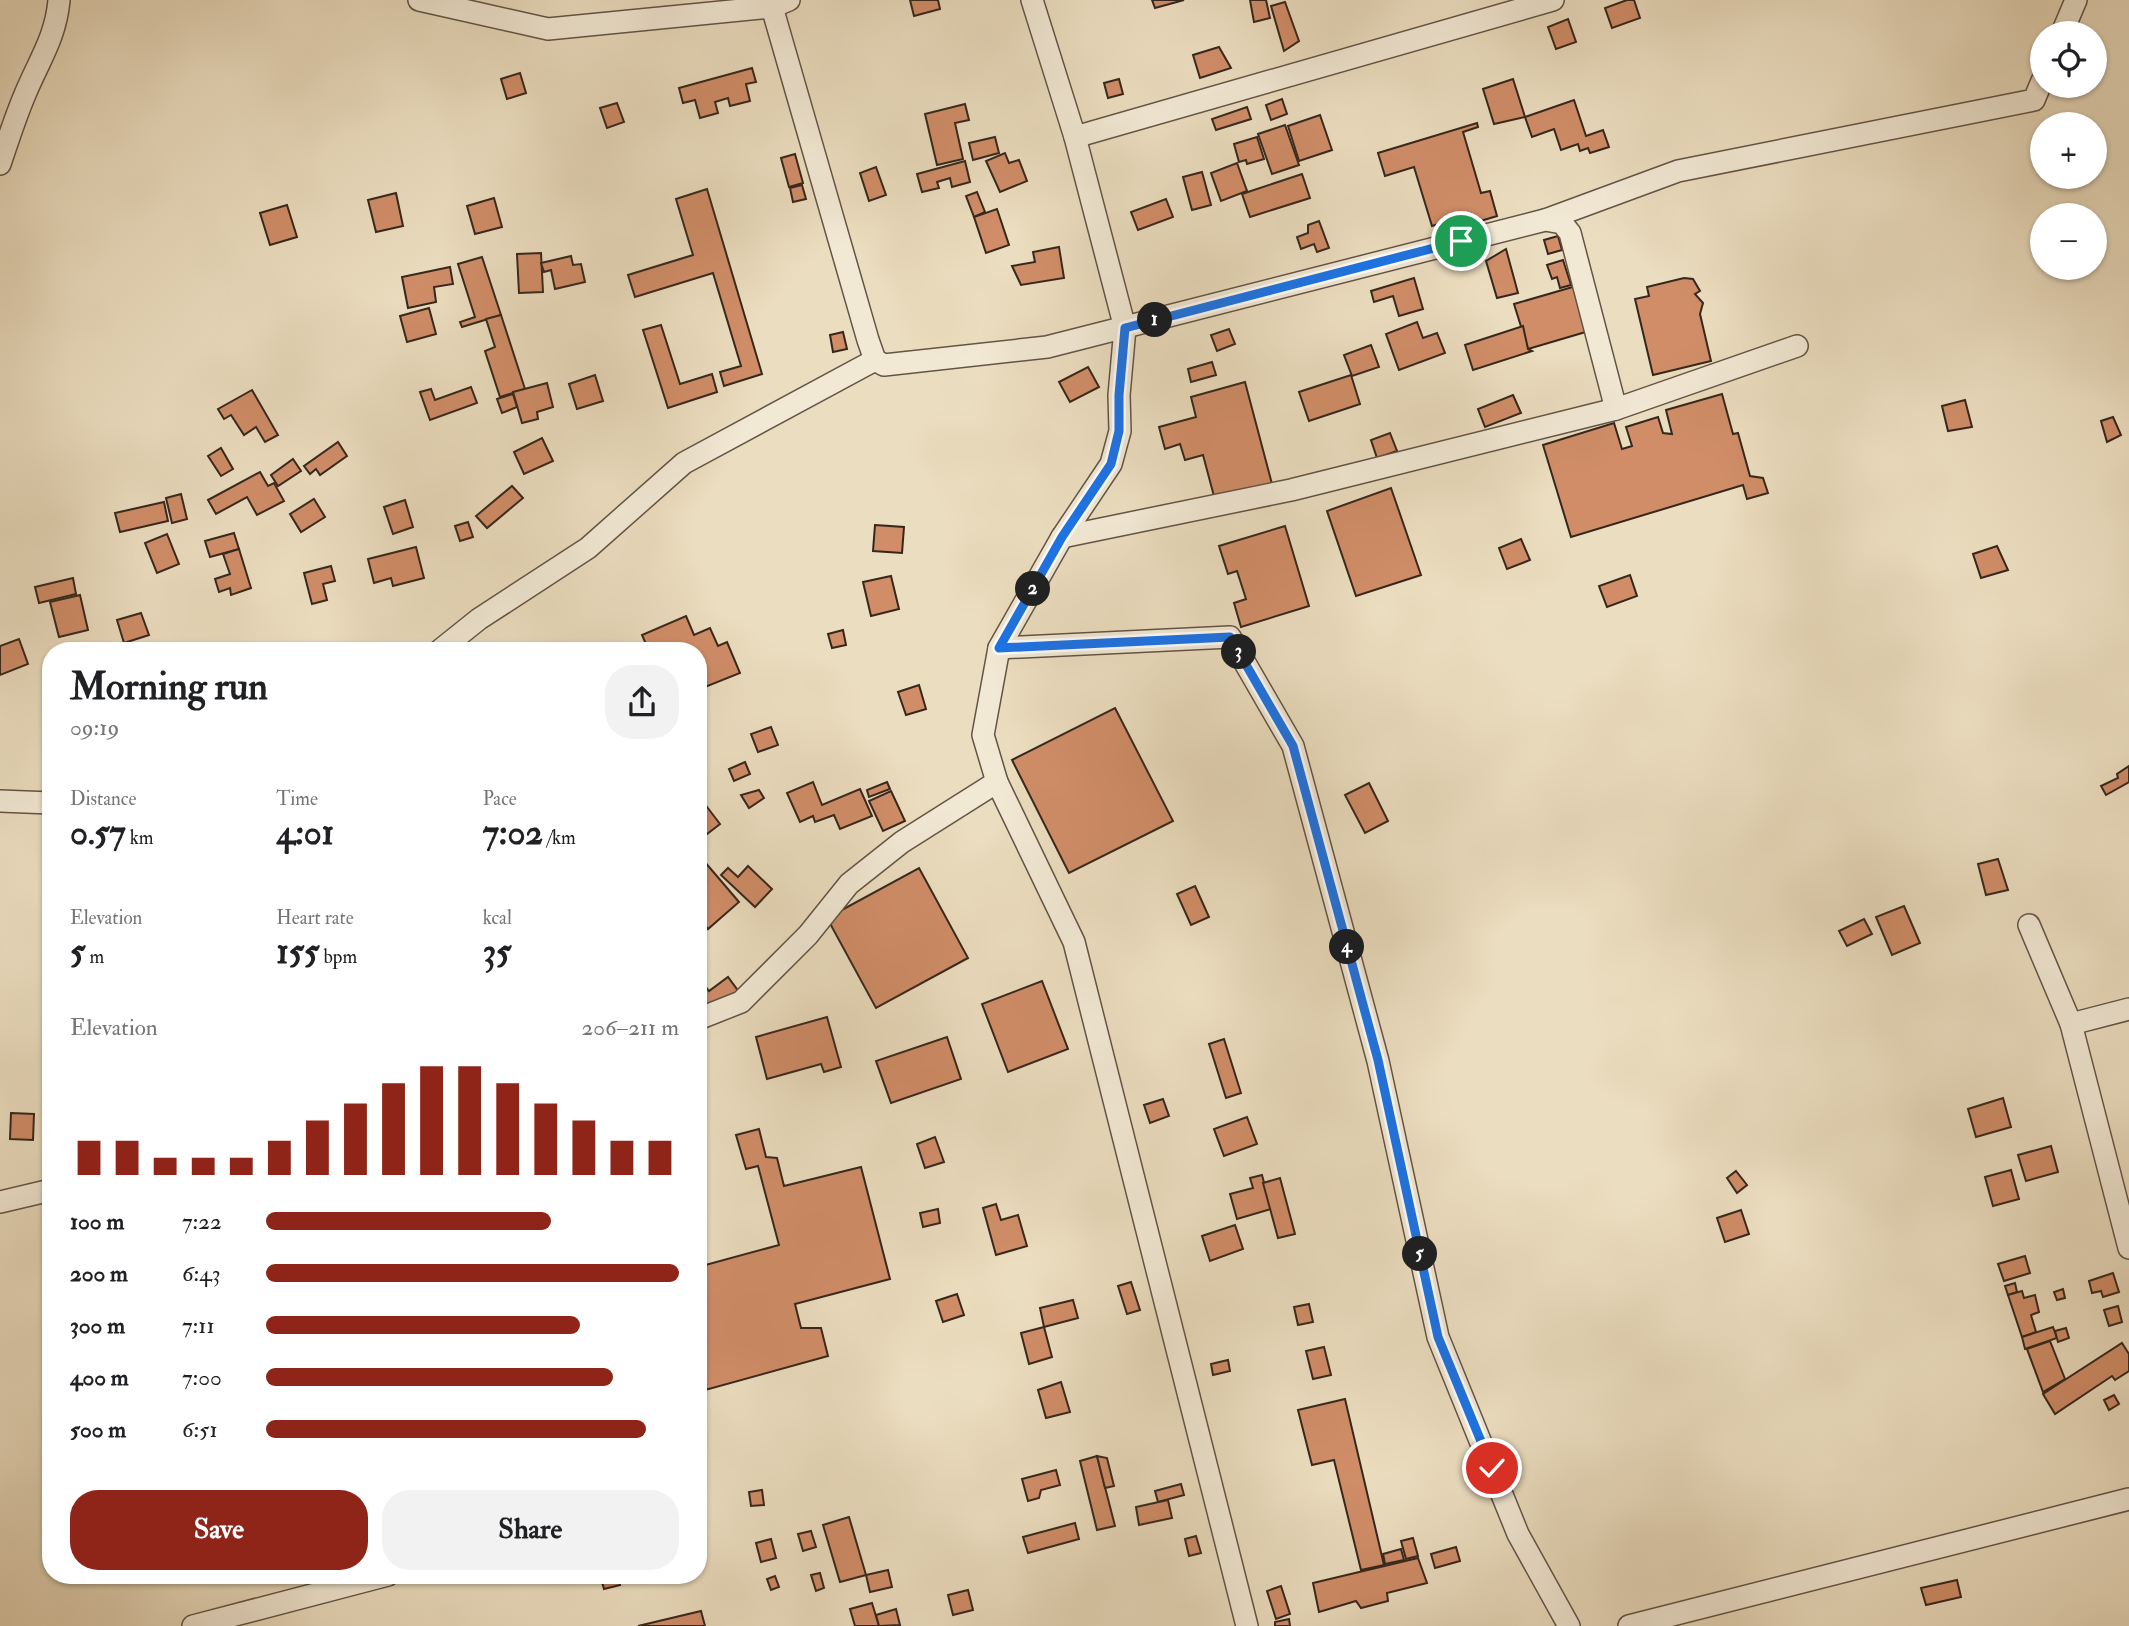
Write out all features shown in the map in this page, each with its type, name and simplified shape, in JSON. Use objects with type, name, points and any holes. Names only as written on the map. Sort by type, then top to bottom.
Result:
[{"type":"street","points":[[0,164],[39,60],[49,46],[57,21],[59,0]]},
{"type":"street","points":[[419,0],[548,29],[781,4],[875,360],[884,365],[1035,348],[1125,328],[1545,219],[1678,171],[2035,98]]},
{"type":"street","points":[[1032,0],[1075,137],[1125,328],[1119,431],[1111,464],[1062,537],[999,648],[983,735],[997,782],[1074,942],[1247,1626]]},
{"type":"street","points":[[1075,137],[1553,0]]},
{"type":"street","points":[[2067,21],[2076,0]]},
{"type":"street","points":[[1545,219],[1562,223],[1570,233],[1616,409]]},
{"type":"street","points":[[1062,537],[1291,490],[1616,409],[1797,346]]},
{"type":"street","points":[[450,642],[479,619],[588,548],[684,463],[875,360]]},
{"type":"street","points":[[999,648],[1230,637],[1251,673],[1293,746],[1378,1060],[1438,1337],[1518,1534],[1569,1626]]},
{"type":"street","points":[[707,1015],[741,1002],[808,935],[849,884],[902,842],[997,782]]},
{"type":"street","points":[[0,800],[42,802]]},
{"type":"street","points":[[2029,925],[2071,1024],[2129,1248]]},
{"type":"street","points":[[2071,1024],[2129,1009]]},
{"type":"street","points":[[0,1202],[42,1192]]},
{"type":"street","points":[[1629,1626],[2129,1499]]},
{"type":"street","points":[[193,1626],[353,1584]]},
{"type":"building","points":[[910,0],[938,0],[940,9],[914,16]]},
{"type":"building","points":[[1152,0],[1184,0],[1155,8]]},
{"type":"building","points":[[1250,0],[1266,0],[1270,18],[1254,22]]},
{"type":"building","points":[[1634,0],[1640,18],[1612,28],[1605,8]]},
{"type":"building","points":[[1285,2],[1299,41],[1284,51],[1271,6]]},
{"type":"building","points":[[1568,19],[1576,42],[1556,49],[1548,27]]},
{"type":"building","points":[[1219,47],[1231,68],[1200,78],[1193,55]]},
{"type":"building","points":[[752,68],[756,82],[746,84],[750,101],[730,106],[728,98],[715,102],[718,113],[700,118],[695,100],[683,103],[679,88]]},
{"type":"building","points":[[520,73],[526,93],[507,99],[501,79]]},
{"type":"building","points":[[1119,79],[1123,94],[1108,98],[1104,83]]},
{"type":"building","points":[[1513,79],[1525,117],[1494,124],[1483,89]]},
{"type":"building","points":[[1282,99],[1287,114],[1271,120],[1266,105]]},
{"type":"building","points":[[1574,100],[1586,136],[1603,130],[1609,147],[1590,153],[1588,148],[1580,151],[1578,144],[1561,150],[1554,129],[1532,137],[1525,117]]},
{"type":"building","points":[[617,103],[624,122],[607,128],[600,108]]},
{"type":"building","points":[[965,104],[969,120],[955,123],[963,159],[937,165],[925,114]]},
{"type":"building","points":[[1247,107],[1251,119],[1216,130],[1212,119]]},
{"type":"building","points":[[1320,115],[1332,150],[1299,161],[1288,126]]},
{"type":"building","points":[[1477,123],[1478,127],[1463,132],[1481,193],[1490,191],[1497,216],[1474,223],[1471,214],[1432,226],[1414,167],[1385,176],[1378,153]]},
{"type":"building","points":[[1285,125],[1299,165],[1272,174],[1258,134]]},
{"type":"building","points":[[995,137],[999,153],[973,160],[969,143]]},
{"type":"building","points":[[1257,137],[1264,159],[1247,164],[1246,160],[1239,162],[1234,144]]},
{"type":"building","points":[[1005,153],[1009,163],[1019,160],[1027,181],[1000,192],[986,161]]},
{"type":"building","points":[[795,154],[803,183],[789,187],[781,158]]},
{"type":"building","points":[[965,161],[970,182],[952,187],[950,178],[937,182],[939,188],[922,192],[917,174]]},
{"type":"building","points":[[1237,163],[1247,191],[1221,201],[1211,173]]},
{"type":"building","points":[[876,167],[886,195],[869,201],[860,173]]},
{"type":"building","points":[[1202,172],[1211,205],[1192,210],[1183,177]]},
{"type":"building","points":[[1302,174],[1310,198],[1250,217],[1242,194]]},
{"type":"building","points":[[802,185],[806,199],[793,202],[790,188]]},
{"type":"building","points":[[707,189],[762,374],[724,386],[720,372],[741,366],[713,273],[635,297],[628,275],[693,255],[676,199]]},
{"type":"building","points":[[977,192],[985,212],[974,217],[966,196]]},
{"type":"building","points":[[396,193],[403,226],[376,232],[368,200]]},
{"type":"building","points":[[494,198],[502,227],[475,234],[467,206]]},
{"type":"building","points":[[1166,199],[1173,217],[1138,230],[1131,212]]},
{"type":"building","points":[[287,205],[297,237],[270,245],[260,213]]},
{"type":"building","points":[[997,209],[1009,245],[986,253],[974,217]]},
{"type":"building","points":[[1319,221],[1329,248],[1317,252],[1314,244],[1301,249],[1297,237],[1308,233],[1308,225]]},
{"type":"building","points":[[1558,236],[1562,250],[1548,254],[1544,240]]},
{"type":"building","points":[[1059,247],[1064,278],[1021,285],[1012,266],[1035,262],[1033,252]]},
{"type":"building","points":[[1506,249],[1518,293],[1497,298],[1486,261]]},
{"type":"building","points":[[541,253],[543,292],[519,293],[517,254]]},
{"type":"building","points":[[571,256],[573,265],[581,264],[585,282],[555,289],[551,270],[544,272],[541,263]]},
{"type":"building","points":[[482,257],[501,315],[462,327],[460,322],[475,317],[458,264]]},
{"type":"building","points":[[1563,260],[1571,285],[1560,288],[1557,277],[1552,279],[1547,265]]},
{"type":"building","points":[[450,267],[453,284],[434,287],[436,302],[408,308],[402,277]]},
{"type":"building","points":[[1414,278],[1423,309],[1399,316],[1393,296],[1374,302],[1371,291]]},
{"type":"building","points":[[1684,278],[1693,279],[1700,291],[1695,294],[1703,303],[1700,314],[1711,361],[1653,375],[1635,299],[1649,296],[1647,287]]},
{"type":"building","points":[[1576,286],[1589,331],[1528,349],[1514,304]]},
{"type":"building","points":[[429,308],[436,334],[407,342],[400,316]]},
{"type":"building","points":[[501,315],[525,389],[500,397],[485,351],[495,347],[486,319]]},
{"type":"building","points":[[1417,322],[1423,338],[1437,333],[1445,353],[1399,370],[1386,334]]},
{"type":"building","points":[[661,325],[680,384],[712,374],[717,392],[668,408],[643,330]]},
{"type":"building","points":[[1523,326],[1528,349],[1532,351],[1473,370],[1465,345]]},
{"type":"building","points":[[1229,329],[1235,344],[1217,351],[1211,335]]},
{"type":"building","points":[[843,332],[847,349],[833,352],[830,335]]},
{"type":"building","points":[[1371,345],[1379,367],[1352,376],[1344,355]]},
{"type":"building","points":[[1212,362],[1216,375],[1191,382],[1188,369]]},
{"type":"building","points":[[1088,367],[1099,387],[1070,402],[1059,382]]},
{"type":"building","points":[[595,375],[603,401],[577,409],[569,384]]},
{"type":"building","points":[[1351,375],[1360,404],[1309,421],[1299,392]]},
{"type":"building","points":[[1245,382],[1272,484],[1215,500],[1203,455],[1185,460],[1180,444],[1165,449],[1159,427],[1196,417],[1191,397]]},
{"type":"building","points":[[547,383],[553,407],[537,412],[538,419],[522,423],[513,392]]},
{"type":"building","points":[[471,387],[477,403],[430,420],[420,392],[431,389],[435,400]]},
{"type":"building","points":[[252,390],[278,435],[265,442],[256,427],[244,435],[231,415],[224,419],[218,409]]},
{"type":"building","points":[[513,394],[517,407],[502,413],[497,399]]},
{"type":"building","points":[[1722,394],[1733,434],[1738,433],[1750,476],[1763,478],[1768,493],[1747,499],[1743,485],[1571,537],[1543,445],[1614,423],[1622,449],[1632,446],[1626,427],[1658,417],[1663,433],[1672,434],[1666,410]]},
{"type":"building","points":[[1513,395],[1521,413],[1485,427],[1478,409]]},
{"type":"building","points":[[1965,400],[1972,427],[1948,431],[1942,406]]},
{"type":"building","points":[[2113,417],[2121,435],[2107,442],[2101,421]]},
{"type":"building","points":[[1390,433],[1397,451],[1377,458],[1371,440]]},
{"type":"building","points":[[542,438],[553,461],[524,474],[514,452]]},
{"type":"building","points":[[338,442],[347,456],[320,475],[316,469],[310,474],[304,466]]},
{"type":"building","points":[[221,448],[233,469],[221,476],[208,456]]},
{"type":"building","points":[[293,459],[301,471],[278,486],[271,475]]},
{"type":"building","points":[[260,472],[268,486],[274,483],[284,501],[257,515],[247,497],[216,514],[208,500]]},
{"type":"building","points":[[512,486],[523,498],[487,528],[476,516]]},
{"type":"building","points":[[1391,488],[1421,575],[1356,596],[1327,511]]},
{"type":"building","points":[[181,494],[187,519],[172,523],[166,498]]},
{"type":"building","points":[[314,499],[325,517],[301,532],[290,514]]},
{"type":"building","points":[[405,500],[413,527],[393,534],[384,507]]},
{"type":"building","points":[[164,502],[168,521],[120,532],[115,513]]},
{"type":"building","points":[[468,522],[473,537],[460,541],[455,526]]},
{"type":"building","points":[[875,525],[904,527],[902,553],[873,551]]},
{"type":"building","points":[[1285,526],[1309,606],[1241,627],[1234,603],[1246,599],[1237,571],[1228,574],[1219,546]]},
{"type":"building","points":[[234,533],[239,549],[210,557],[205,541]]},
{"type":"building","points":[[167,534],[179,564],[157,573],[145,543]]},
{"type":"building","points":[[1521,539],[1530,560],[1507,569],[1499,548]]},
{"type":"building","points":[[1997,546],[2008,570],[1981,578],[1973,554]]},
{"type":"building","points":[[416,547],[424,578],[393,586],[391,578],[374,583],[368,559]]},
{"type":"building","points":[[239,549],[251,588],[231,595],[230,588],[219,592],[215,579],[230,574],[223,554]]},
{"type":"building","points":[[331,566],[335,581],[323,584],[327,600],[312,604],[304,573]]},
{"type":"building","points":[[1630,575],[1637,596],[1607,607],[1599,586]]},
{"type":"building","points":[[891,576],[899,609],[871,616],[863,582]]},
{"type":"building","points":[[73,578],[76,594],[39,603],[35,587]]},
{"type":"building","points":[[80,595],[88,630],[59,637],[50,602]]},
{"type":"building","points":[[141,613],[149,635],[124,642],[117,620]]},
{"type":"building","points":[[686,616],[694,635],[710,628],[718,646],[727,642],[740,673],[707,686],[707,642],[645,642],[642,635]]},
{"type":"building","points":[[843,630],[846,645],[832,648],[828,634]]},
{"type":"building","points":[[19,639],[28,664],[0,675],[0,646]]},
{"type":"building","points":[[919,685],[926,709],[906,715],[898,692]]},
{"type":"building","points":[[1115,708],[1173,821],[1069,873],[1012,760]]},
{"type":"building","points":[[771,727],[778,745],[758,752],[751,734]]},
{"type":"building","points":[[745,762],[750,774],[734,781],[729,769]]},
{"type":"building","points":[[2129,766],[2129,782],[2106,795],[2101,786],[2118,778],[2117,774]]},
{"type":"building","points":[[813,782],[822,805],[860,789],[872,816],[840,829],[834,815],[815,822],[813,816],[800,822],[787,793]]},
{"type":"building","points":[[887,782],[890,789],[869,797],[867,790]]},
{"type":"building","points":[[1369,783],[1388,821],[1365,833],[1345,795]]},
{"type":"building","points":[[759,790],[764,798],[749,808],[741,795]]},
{"type":"building","points":[[891,791],[905,821],[883,831],[869,801]]},
{"type":"building","points":[[707,807],[720,824],[707,834]]},
{"type":"building","points":[[1998,859],[2008,890],[1986,895],[1978,864]]},
{"type":"building","points":[[707,865],[739,902],[707,928]]},
{"type":"building","points":[[748,866],[772,889],[755,907],[721,875],[728,868],[738,877]]},
{"type":"building","points":[[919,868],[968,958],[876,1008],[827,918]]},
{"type":"building","points":[[1195,886],[1209,917],[1191,925],[1177,894]]},
{"type":"building","points":[[1904,906],[1920,943],[1892,955],[1876,917]]},
{"type":"building","points":[[1864,919],[1872,934],[1847,946],[1839,931]]},
{"type":"building","points":[[728,977],[739,992],[707,1008],[707,988],[709,991]]},
{"type":"building","points":[[1042,981],[1068,1049],[1008,1072],[982,1004]]},
{"type":"building","points":[[827,1017],[841,1067],[824,1072],[821,1064],[767,1079],[756,1037]]},
{"type":"building","points":[[947,1037],[961,1079],[891,1103],[876,1061]]},
{"type":"building","points":[[1224,1039],[1241,1093],[1226,1098],[1209,1044]]},
{"type":"building","points":[[2003,1098],[2011,1127],[1976,1137],[1968,1109]]},
{"type":"building","points":[[1163,1099],[1169,1116],[1150,1123],[1144,1105]]},
{"type":"building","points":[[11,1113],[34,1114],[33,1140],[10,1139]]},
{"type":"building","points":[[1247,1117],[1257,1144],[1224,1156],[1214,1129]]},
{"type":"building","points":[[759,1129],[766,1157],[777,1158],[784,1186],[861,1167],[890,1279],[795,1304],[801,1328],[821,1328],[828,1356],[707,1390],[707,1265],[779,1245],[758,1166],[746,1169],[736,1135]]},
{"type":"building","points":[[935,1137],[944,1162],[925,1168],[917,1144]]},
{"type":"building","points":[[2051,1146],[2058,1172],[2026,1181],[2018,1155]]},
{"type":"building","points":[[2011,1170],[2019,1199],[1993,1206],[1985,1177]]},
{"type":"building","points":[[1736,1171],[1747,1185],[1737,1193],[1727,1178]]},
{"type":"building","points":[[1262,1175],[1271,1209],[1237,1219],[1230,1194],[1253,1188],[1250,1178]]},
{"type":"building","points":[[1280,1178],[1295,1234],[1278,1238],[1263,1183]]},
{"type":"building","points":[[996,1204],[1001,1220],[1018,1215],[1027,1246],[996,1255],[983,1208]]},
{"type":"building","points":[[938,1209],[940,1223],[923,1227],[920,1213]]},
{"type":"building","points":[[1741,1210],[1749,1234],[1725,1242],[1717,1218]]},
{"type":"building","points":[[1235,1225],[1243,1249],[1210,1261],[1202,1236]]},
{"type":"building","points":[[2025,1256],[2030,1273],[2004,1281],[1998,1264]]},
{"type":"building","points":[[2113,1273],[2119,1292],[2103,1297],[2101,1291],[2092,1293],[2089,1281]]},
{"type":"building","points":[[1131,1282],[1140,1310],[1127,1314],[1118,1286]]},
{"type":"building","points":[[2015,1283],[2017,1292],[2008,1295],[2005,1286]]},
{"type":"building","points":[[2063,1289],[2065,1298],[2057,1300],[2054,1292]]},
{"type":"building","points":[[2022,1291],[2024,1298],[2035,1295],[2039,1312],[2031,1315],[2036,1332],[2022,1337],[2008,1295]]},
{"type":"building","points":[[957,1294],[964,1315],[943,1322],[936,1301]]},
{"type":"building","points":[[1073,1300],[1078,1318],[1044,1327],[1040,1308]]},
{"type":"building","points":[[1309,1304],[1313,1322],[1298,1325],[1294,1307]]},
{"type":"building","points":[[2118,1306],[2122,1322],[2109,1326],[2104,1310]]},
{"type":"building","points":[[1044,1327],[1052,1357],[1029,1364],[1021,1333]]},
{"type":"building","points":[[2053,1327],[2057,1338],[2025,1349],[2022,1337]]},
{"type":"building","points":[[2066,1328],[2069,1338],[2058,1342],[2055,1331]]},
{"type":"building","points":[[2050,1341],[2065,1379],[2043,1392],[2027,1349]]},
{"type":"building","points":[[2122,1343],[2129,1354],[2129,1371],[2115,1380],[2112,1376],[2055,1414],[2043,1394]]},
{"type":"building","points":[[1324,1347],[1331,1375],[1313,1379],[1306,1351]]},
{"type":"building","points":[[1228,1360],[1230,1371],[1213,1375],[1211,1364]]},
{"type":"building","points":[[1061,1382],[1070,1412],[1046,1418],[1038,1390]]},
{"type":"building","points":[[2114,1395],[2119,1404],[2109,1410],[2104,1400]]},
{"type":"building","points":[[1345,1399],[1384,1565],[1361,1570],[1334,1460],[1312,1465],[1298,1410]]},
{"type":"building","points":[[1097,1456],[1115,1526],[1097,1530],[1080,1461]]},
{"type":"building","points":[[1097,1456],[1107,1458],[1114,1486],[1105,1488]]},
{"type":"building","points":[[1056,1470],[1060,1485],[1041,1490],[1039,1498],[1028,1501],[1022,1479]]},
{"type":"building","points":[[1181,1484],[1184,1495],[1158,1502],[1155,1491]]},
{"type":"building","points":[[762,1490],[764,1505],[751,1506],[749,1492]]},
{"type":"building","points":[[1168,1500],[1172,1518],[1139,1525],[1136,1507]]},
{"type":"building","points":[[849,1517],[866,1575],[840,1582],[823,1525]]},
{"type":"building","points":[[1075,1523],[1079,1539],[1028,1553],[1023,1537]]},
{"type":"building","points":[[811,1531],[816,1547],[803,1551],[798,1534]]},
{"type":"building","points":[[1196,1536],[1201,1553],[1189,1556],[1185,1539]]},
{"type":"building","points":[[1413,1538],[1418,1556],[1406,1559],[1401,1541]]},
{"type":"building","points":[[771,1539],[776,1558],[761,1562],[756,1543]]},
{"type":"building","points":[[1456,1547],[1460,1561],[1435,1568],[1431,1554]]},
{"type":"building","points":[[1401,1549],[1404,1560],[1385,1564],[1383,1554]]},
{"type":"building","points":[[1418,1558],[1427,1583],[1387,1593],[1388,1601],[1361,1608],[1356,1601],[1319,1612],[1313,1583]]},
{"type":"building","points":[[888,1570],[892,1587],[870,1592],[866,1575]]},
{"type":"building","points":[[820,1573],[824,1588],[816,1591],[811,1575]]},
{"type":"building","points":[[775,1576],[779,1587],[771,1590],[767,1579]]},
{"type":"building","points":[[1957,1580],[1961,1597],[1926,1605],[1921,1588]]},
{"type":"building","points":[[603,1584],[620,1585],[604,1589]]},
{"type":"building","points":[[1281,1586],[1290,1614],[1276,1619],[1267,1591]]},
{"type":"building","points":[[968,1590],[973,1610],[953,1615],[948,1595]]},
{"type":"building","points":[[872,1603],[879,1626],[855,1626],[850,1609]]},
{"type":"building","points":[[896,1609],[900,1625],[879,1626],[876,1615]]},
{"type":"building","points":[[701,1611],[705,1626],[638,1626]]},
{"type":"building","points":[[1289,1619],[1290,1626],[1275,1626],[1275,1622]]},
{"type":"route","points":[[1461,241],[1125,328],[1119,431],[1111,464],[1062,537],[999,648],[1230,637],[1293,746],[1378,1060],[1438,1337],[1492,1468]]}]
